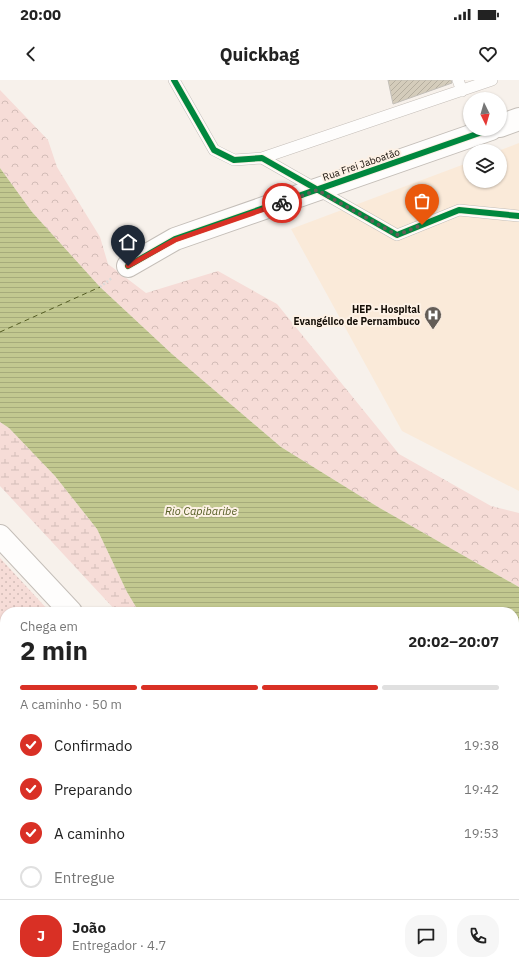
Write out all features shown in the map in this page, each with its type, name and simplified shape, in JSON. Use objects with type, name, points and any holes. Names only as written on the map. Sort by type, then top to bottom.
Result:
[{"type":"street","points":[[507,123],[519,119]]},
{"type":"street","name":"Rua Frei Jaboatão","points":[[128,266],[175,240],[471,136]]},
{"type":"street","points":[[0,536],[66,607]]},
{"type":"lane","points":[[174,80],[214,150],[234,160],[262,158],[460,85],[492,80]]},
{"type":"lane","points":[[262,158],[397,235],[459,210],[519,216]]},
{"type":"shaded area","name":"HEP - Hospital Evangélico de Pernambuco","points":[[519,143],[519,491],[402,431],[291,229],[463,165],[463,188],[507,188],[507,148]]},
{"type":"green space","points":[[0,90],[48,140],[57,167],[100,237],[108,264],[146,293],[218,271],[277,304],[399,454],[491,506],[519,513],[519,587],[378,507],[281,447],[172,354],[100,287],[32,212],[0,168]]},
{"type":"green space","points":[[0,422],[9,428],[55,476],[97,529],[127,592],[136,607],[112,607],[0,486]]},
{"type":"green space","points":[[0,558],[45,607],[0,607]]},
{"type":"water","name":"Rio Capibaribe","points":[[0,168],[32,212],[100,287],[172,354],[281,447],[378,507],[519,587],[519,607],[136,607],[127,592],[97,529],[55,476],[9,428],[0,422]]},
{"type":"building","points":[[388,80],[451,80],[452,83],[393,104]]},
{"type":"ferry route","points":[[0,332],[100,287]]},
{"type":"cycle path","points":[[174,80],[214,150],[234,160],[262,158],[397,235],[459,210],[519,216]]},
{"type":"cycle path","points":[[128,266],[175,239],[471,136]]},
{"type":"way so far","points":[[282,203],[317,190],[397,235],[422,225]]},
{"type":"place","name":"HEP - Hospital Evangélico de Pernambuco","points":[[433,330]]},
{"type":"route","points":[[128,266],[175,240],[282,203]]}]
